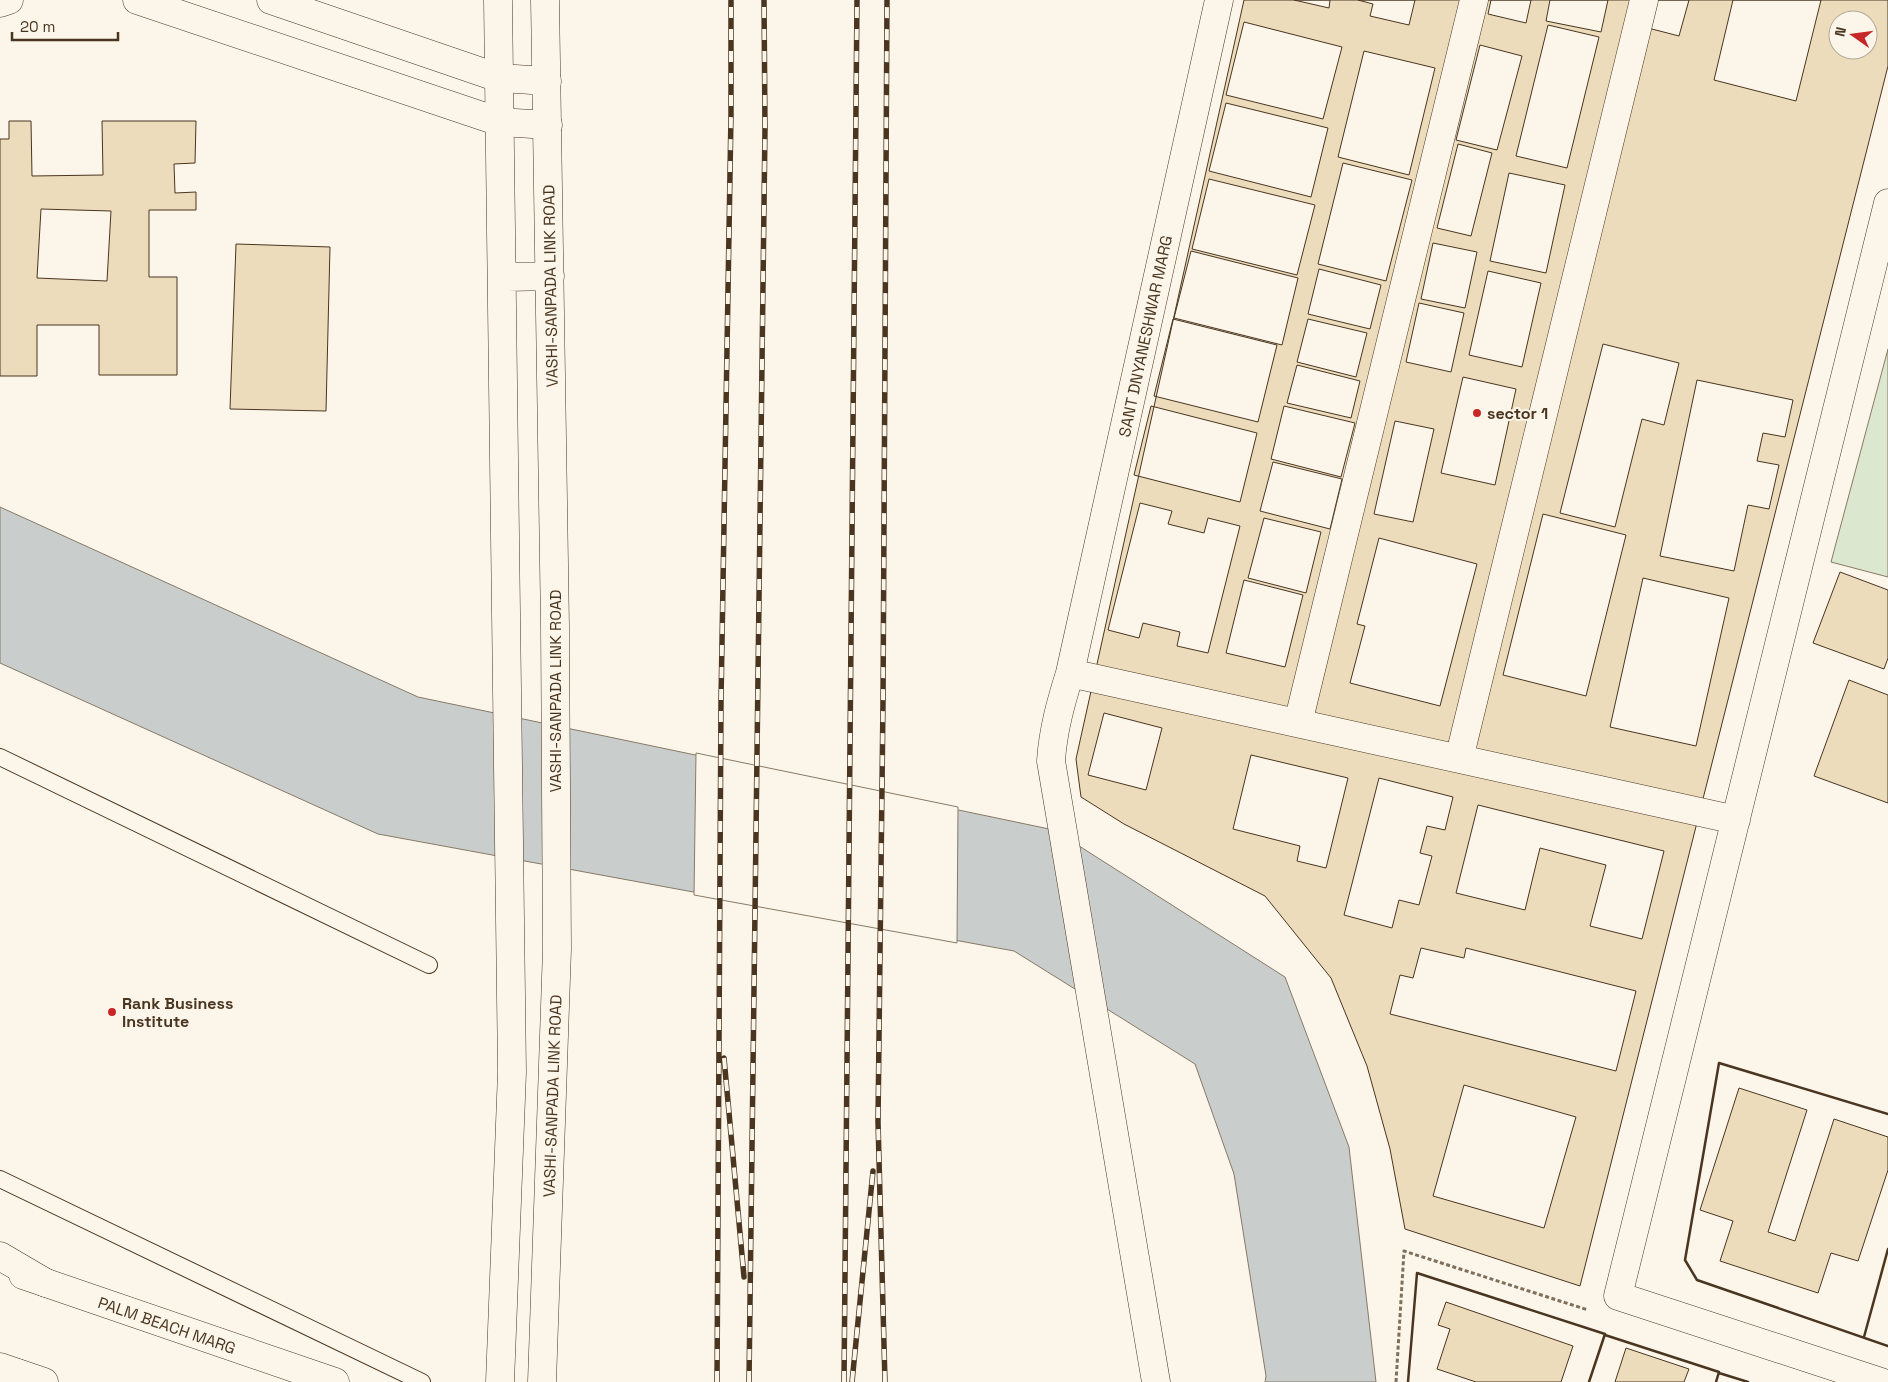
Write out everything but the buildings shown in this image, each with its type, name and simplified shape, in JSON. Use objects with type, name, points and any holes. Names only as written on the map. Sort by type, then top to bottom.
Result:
[{"type":"main road","points":[[0,3],[10,0]]},
{"type":"main road","points":[[137,0],[500,122],[548,125]]},
{"type":"main road","points":[[271,0],[499,78],[547,81]]},
{"type":"main road","points":[[498,0],[512,1072],[500,1382]]},
{"type":"main road","name":"VASHI-SANPADA LINK ROAD","points":[[542,1382],[557,949],[555,626],[546,0]]},
{"type":"main road","name":"SANT DNYANESHWAR MARG","points":[[1156,1382],[1052,761],[1053,738],[1057,716],[1070,673],[1219,0]]},
{"type":"main road","points":[[1298,722],[1474,0]]},
{"type":"main road","points":[[1460,759],[1644,0]]},
{"type":"main road","points":[[1881,1382],[1618,1296],[1888,203]]},
{"type":"main road","points":[[502,277],[550,276]]},
{"type":"main road","points":[[1070,673],[1736,820]]},
{"type":"main road","points":[[0,1256],[46,1283]]},
{"type":"main road","name":"PALM BEACH MARG","points":[[0,1267],[334,1382]]},
{"type":"main road","points":[[6,1370],[44,1382]]},
{"type":"lane","points":[[0,757],[429,965]]},
{"type":"lane","points":[[0,1179],[422,1382]]},
{"type":"path","points":[[1396,1382],[1404,1251],[1598,1314],[1618,1296]]},
{"type":"green space","points":[[1888,349],[1888,577],[1831,562]]},
{"type":"shaded area","points":[[0,507],[418,697],[1054,830],[1285,977],[1349,1147],[1376,1382],[1265,1382],[1266,1376],[1234,1174],[1195,1064],[1014,951],[378,834],[0,663]]},
{"type":"pier","points":[[696,753],[958,807],[957,943],[694,895]]},
{"type":"railway","points":[[717,1382],[721,701],[731,115],[731,0]]},
{"type":"railway","points":[[749,1382],[765,128],[764,0]]},
{"type":"railway","points":[[844,1382],[857,0]]},
{"type":"railway","points":[[885,1382],[878,1122],[883,702],[887,0]]},
{"type":"railway","points":[[724,1058],[744,1277]]},
{"type":"railway","points":[[852,1382],[873,1171]]},
{"type":"wall","points":[[1888,1114],[1719,1063],[1685,1260],[1697,1280],[1888,1346]]},
{"type":"wall","points":[[1864,1337],[1888,1249]]},
{"type":"wall","points":[[1408,1382],[1417,1273],[1605,1334],[1589,1382]]},
{"type":"wall","points":[[1605,1335],[1719,1372],[1716,1382]]},
{"type":"wall","points":[[1719,1373],[1748,1382]]},
{"type":"place","name":"sector 1","points":[[1477,413]]},
{"type":"place","name":"Rank Business Institute","points":[[112,1012]]}]
